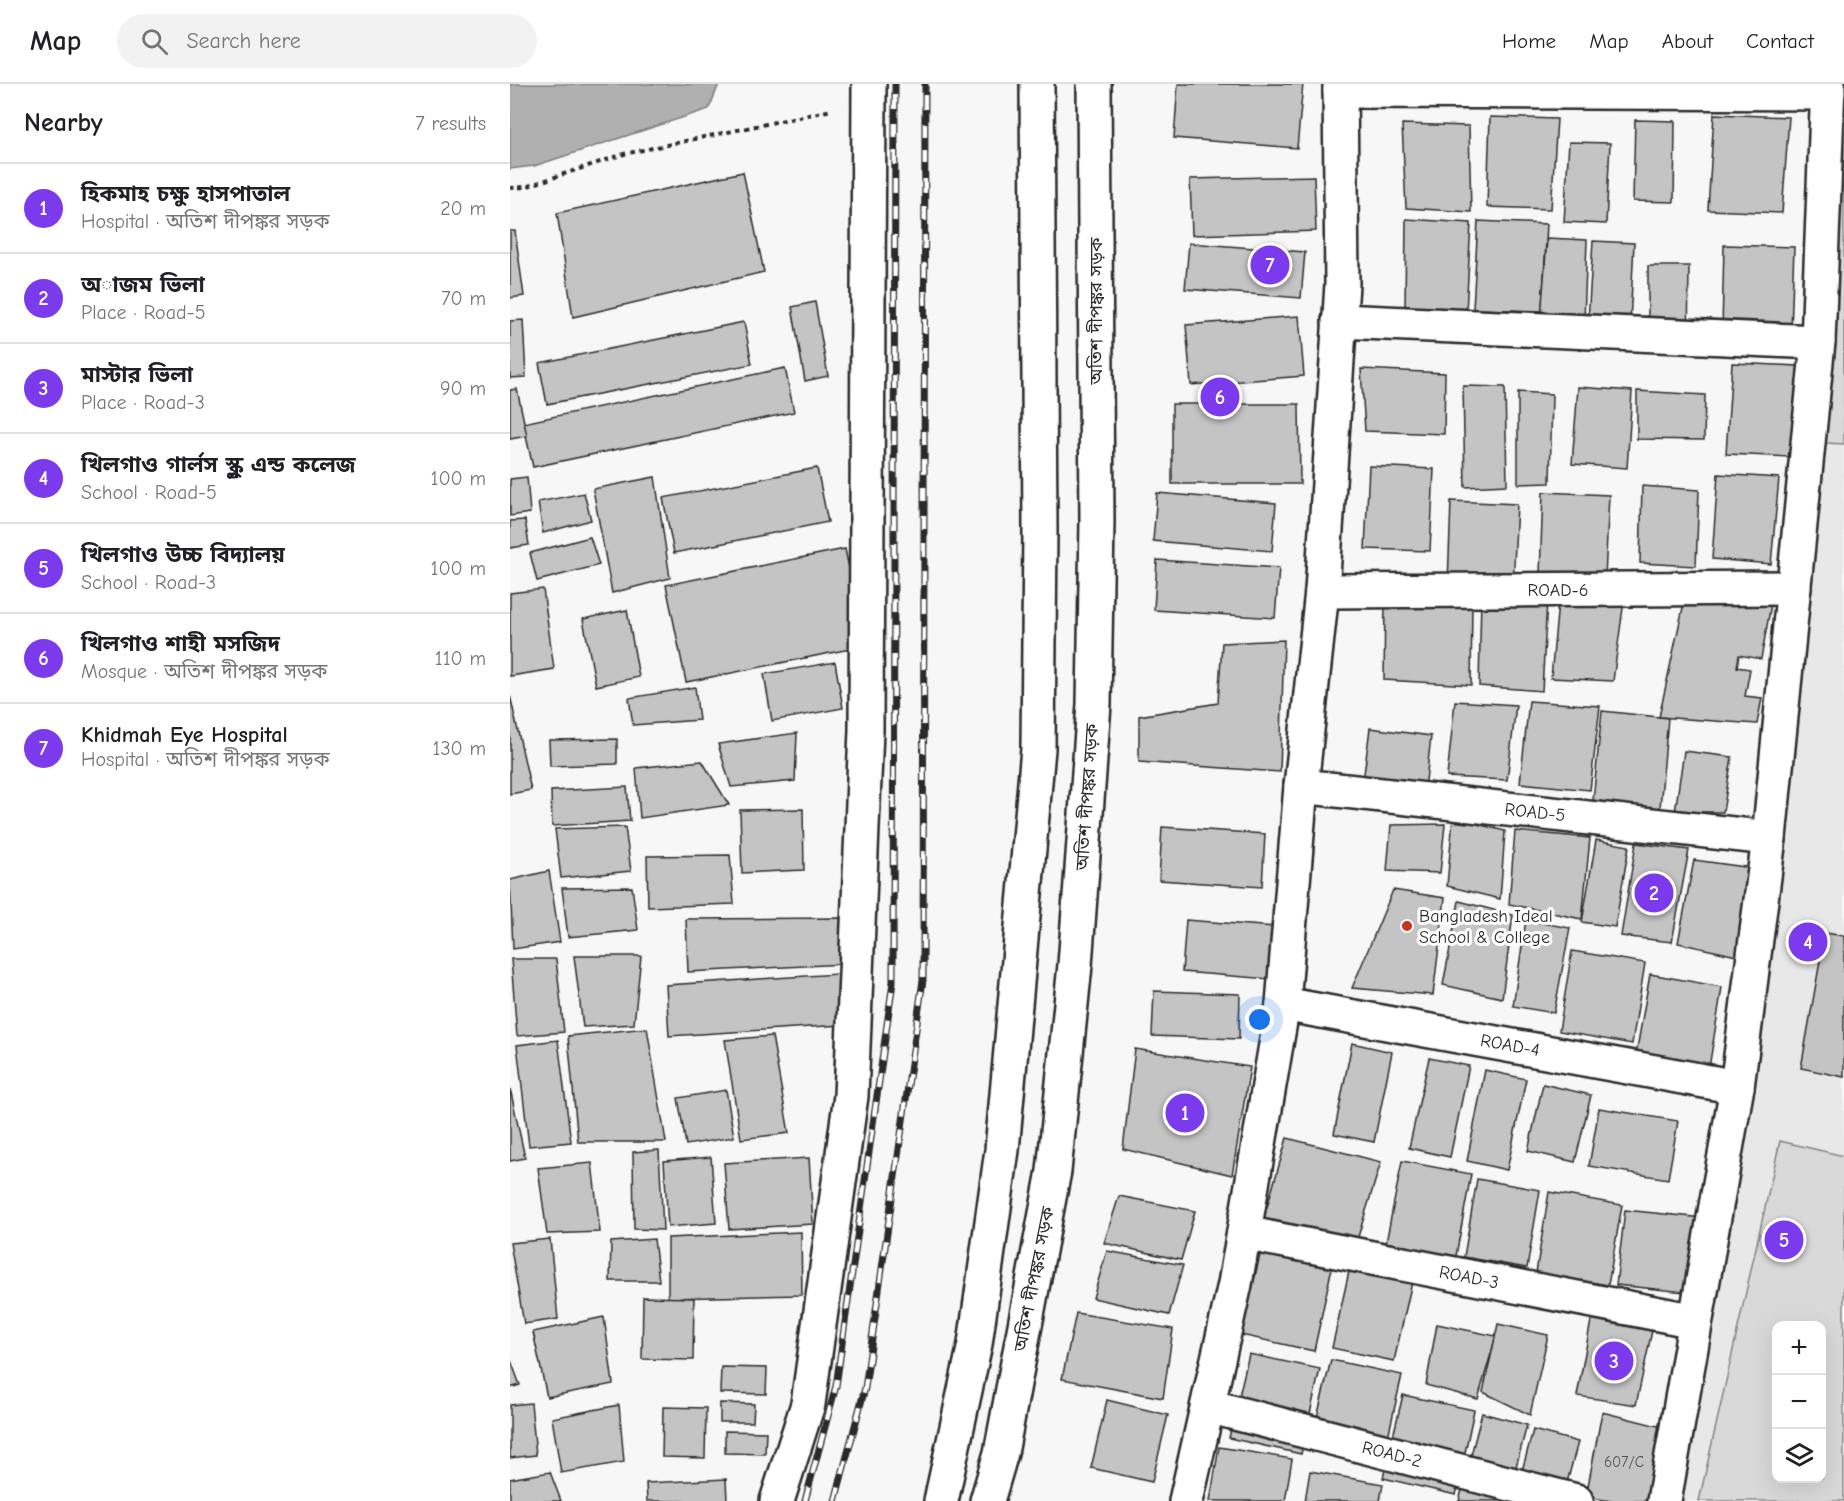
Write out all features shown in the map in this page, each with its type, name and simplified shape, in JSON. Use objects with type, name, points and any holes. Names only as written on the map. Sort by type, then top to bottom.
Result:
[{"type":"street","points":[[941,1501],[975,1344],[1002,1150],[1038,749],[1040,517],[1037,84]]},
{"type":"street","name":"অতিশ দীপঙ্কর সড়ক","points":[[987,1501],[1001,1453],[1054,1171],[1076,953],[1094,704],[1097,521],[1094,84]]},
{"type":"street","points":[[1186,1501],[1236,1284],[1283,1004],[1301,786],[1322,591],[1342,284],[1340,88],[1828,89],[1818,342],[1769,838],[1737,1087],[1664,1501]]},
{"type":"street","points":[[777,1501],[808,1404],[851,1096],[866,730],[869,93]]},
{"type":"street","points":[[1339,321],[1818,342]]},
{"type":"street","name":"ROAD-6","points":[[1322,591],[1794,588]]},
{"type":"street","name":"ROAD-5","points":[[1301,786],[1769,838]]},
{"type":"street","name":"ROAD-4","points":[[1283,1004],[1737,1087]]},
{"type":"street","name":"ROAD-3","points":[[1244,1233],[1695,1321]]},
{"type":"street","name":"ROAD-2","points":[[1208,1407],[1576,1501]]},
{"type":"path","points":[[510,188],[525,187],[624,154],[869,93]]},
{"type":"shaded area","points":[[510,84],[719,84],[709,109],[534,166],[510,169]]},
{"type":"shaded area","points":[[1844,84],[1844,1501],[1661,1501],[1749,1134],[1826,443]]},
{"type":"shaded area","points":[[1838,136],[1844,136],[1844,444],[1826,443]]},
{"type":"shaded area","points":[[1780,1141],[1844,1156],[1844,1501],[1699,1501]]},
{"type":"building","points":[[1178,84],[1303,84],[1297,148],[1174,138]]},
{"type":"building","points":[[1714,114],[1789,117],[1782,213],[1708,210]]},
{"type":"building","points":[[1490,117],[1557,119],[1551,209],[1487,207]]},
{"type":"building","points":[[1635,120],[1675,121],[1674,202],[1633,201]]},
{"type":"building","points":[[1402,124],[1469,126],[1471,212],[1406,208]]},
{"type":"building","points":[[1569,142],[1610,143],[1606,224],[1564,222]]},
{"type":"building","points":[[743,172],[764,272],[573,317],[557,213]]},
{"type":"building","points":[[1314,176],[1316,231],[1192,235],[1190,179]]},
{"type":"building","points":[[1406,219],[1471,223],[1466,312],[1405,309]]},
{"type":"building","points":[[1478,221],[1547,224],[1542,311],[1473,309]]},
{"type":"building","points":[[510,231],[515,231],[524,296],[510,298]]},
{"type":"building","points":[[1547,238],[1587,240],[1584,320],[1541,318]]},
{"type":"building","points":[[1593,241],[1634,243],[1630,324],[1588,321]]},
{"type":"building","points":[[1189,243],[1305,252],[1301,298],[1185,289]]},
{"type":"building","points":[[1724,245],[1794,247],[1791,332],[1722,330]]},
{"type":"building","points":[[1648,266],[1689,266],[1688,349],[1648,345]]},
{"type":"building","points":[[815,302],[828,376],[805,381],[792,307]]},
{"type":"building","points":[[1299,316],[1304,376],[1191,385],[1186,325]]},
{"type":"building","points":[[523,320],[526,377],[510,378],[510,321]]},
{"type":"building","points":[[744,322],[752,364],[547,404],[539,363]]},
{"type":"building","points":[[1732,363],[1799,366],[1790,457],[1726,454]]},
{"type":"building","points":[[785,368],[794,412],[533,467],[523,423]]},
{"type":"building","points":[[1361,369],[1445,373],[1444,434],[1365,431]]},
{"type":"building","points":[[1463,386],[1505,387],[1507,485],[1465,487]]},
{"type":"building","points":[[1578,387],[1632,391],[1627,468],[1572,464]]},
{"type":"building","points":[[517,389],[527,436],[510,439],[510,390]]},
{"type":"building","points":[[1637,391],[1705,395],[1704,440],[1637,439]]},
{"type":"building","points":[[1518,392],[1552,394],[1550,483],[1518,484]]},
{"type":"building","points":[[1172,404],[1299,404],[1300,484],[1172,484]]},
{"type":"building","points":[[1369,466],[1434,469],[1430,551],[1365,549]]},
{"type":"building","points":[[817,468],[828,522],[674,553],[663,498]]},
{"type":"building","points":[[1718,474],[1779,478],[1771,564],[1712,559]]},
{"type":"building","points":[[527,477],[530,513],[510,516],[510,479]]},
{"type":"building","points":[[655,477],[670,578],[612,593],[593,489]]},
{"type":"building","points":[[1642,486],[1699,490],[1696,566],[1640,563]]},
{"type":"building","points":[[1543,492],[1609,495],[1605,577],[1540,575]]},
{"type":"building","points":[[584,493],[591,520],[543,533],[538,502]]},
{"type":"building","points":[[1157,493],[1276,503],[1272,551],[1153,541]]},
{"type":"building","points":[[1451,501],[1517,504],[1513,586],[1448,584]]},
{"type":"building","points":[[525,520],[529,545],[510,548],[510,521]]},
{"type":"building","points":[[590,537],[599,565],[537,581],[530,553]]},
{"type":"building","points":[[845,549],[865,646],[686,682],[666,585]]},
{"type":"building","points":[[1157,560],[1279,568],[1275,618],[1154,610]]},
{"type":"building","points":[[543,589],[554,669],[510,676],[510,593]]},
{"type":"building","points":[[1687,589],[1771,604],[1761,659],[1739,655],[1737,667],[1750,669],[1745,696],[1762,698],[1757,724],[1659,717]]},
{"type":"building","points":[[1559,592],[1625,593],[1613,681],[1551,678]]},
{"type":"building","points":[[1481,597],[1547,600],[1542,691],[1479,686]]},
{"type":"building","points":[[1385,602],[1472,604],[1471,685],[1384,680]]},
{"type":"building","points":[[627,610],[639,677],[596,686],[583,619]]},
{"type":"building","points":[[1284,640],[1280,772],[1139,762],[1139,716],[1218,703],[1222,643]]},
{"type":"building","points":[[835,662],[843,708],[772,721],[764,674]]},
{"type":"building","points":[[695,687],[699,720],[633,725],[629,698]]},
{"type":"building","points":[[510,695],[531,790],[510,794]]},
{"type":"building","points":[[1455,701],[1516,705],[1507,780],[1447,777]]},
{"type":"building","points":[[1529,701],[1600,706],[1590,790],[1520,783]]},
{"type":"building","points":[[1602,711],[1668,718],[1660,808],[1593,801]]},
{"type":"building","points":[[1370,728],[1431,736],[1425,790],[1363,782]]},
{"type":"building","points":[[797,733],[795,781],[731,787],[718,744]]},
{"type":"building","points":[[617,739],[617,764],[550,766],[549,740]]},
{"type":"building","points":[[1684,751],[1732,757],[1723,812],[1675,812]]},
{"type":"building","points":[[702,761],[729,805],[640,818],[636,768]]},
{"type":"building","points":[[627,787],[630,821],[552,826],[551,791]]},
{"type":"building","points":[[803,809],[804,870],[742,873],[740,810]]},
{"type":"building","points":[[1453,818],[1505,831],[1500,899],[1447,886]]},
{"type":"building","points":[[1445,824],[1440,873],[1387,871],[1391,825]]},
{"type":"building","points":[[625,827],[631,871],[561,878],[555,829]]},
{"type":"building","points":[[1162,827],[1265,834],[1262,887],[1159,880]]},
{"type":"building","points":[[1515,831],[1590,838],[1582,919],[1509,904]]},
{"type":"building","points":[[1596,840],[1629,846],[1615,927],[1582,922]]},
{"type":"building","points":[[1636,843],[1689,850],[1672,942],[1621,936]]},
{"type":"building","points":[[730,855],[734,904],[648,907],[647,856]]},
{"type":"building","points":[[1694,860],[1752,868],[1737,956],[1678,943]]},
{"type":"building","points":[[549,871],[560,942],[513,949],[510,880]]},
{"type":"building","points":[[632,887],[638,930],[568,937],[562,888]]},
{"type":"building","points":[[1393,890],[1445,898],[1433,995],[1352,988]]},
{"type":"building","points":[[1459,901],[1513,915],[1502,998],[1443,985]]},
{"type":"building","points":[[849,918],[844,964],[688,972],[686,919]]},
{"type":"building","points":[[1186,920],[1275,927],[1270,979],[1182,972]]},
{"type":"building","points":[[1526,920],[1570,928],[1554,1013],[1513,1006]]},
{"type":"building","points":[[1825,933],[1844,936],[1844,1077],[1801,1068]]},
{"type":"building","points":[[1572,951],[1645,963],[1632,1044],[1559,1031]]},
{"type":"building","points":[[574,956],[641,956],[634,1024],[583,1027]]},
{"type":"building","points":[[511,959],[556,959],[564,1032],[517,1036]]},
{"type":"building","points":[[838,974],[842,1025],[669,1036],[666,985]]},
{"type":"building","points":[[1650,974],[1722,987],[1709,1068],[1636,1055]]},
{"type":"building","points":[[1154,991],[1240,994],[1239,1039],[1152,1036]]},
{"type":"building","points":[[647,1028],[666,1142],[578,1142],[568,1036]]},
{"type":"building","points":[[772,1036],[789,1133],[741,1139],[725,1040]]},
{"type":"building","points":[[558,1040],[571,1142],[529,1146],[517,1045]]},
{"type":"building","points":[[1352,1043],[1392,1052],[1374,1142],[1334,1134]]},
{"type":"building","points":[[1135,1049],[1250,1067],[1232,1175],[1123,1149]]},
{"type":"building","points":[[1429,1058],[1469,1066],[1450,1157],[1409,1148]]},
{"type":"building","points":[[1485,1070],[1526,1079],[1507,1170],[1467,1161]]},
{"type":"building","points":[[1543,1084],[1591,1095],[1575,1162],[1528,1151]]},
{"type":"building","points":[[510,1088],[525,1158],[510,1161]]},
{"type":"building","points":[[726,1090],[734,1137],[686,1145],[678,1098]]},
{"type":"building","points":[[1599,1108],[1678,1121],[1668,1179],[1589,1166]]},
{"type":"building","points":[[1287,1138],[1381,1162],[1353,1253],[1262,1224]]},
{"type":"building","points":[[659,1150],[663,1230],[634,1229],[633,1152]]},
{"type":"building","points":[[711,1157],[716,1223],[668,1227],[664,1161]]},
{"type":"building","points":[[809,1158],[813,1224],[729,1229],[724,1163]]},
{"type":"building","points":[[1402,1161],[1471,1174],[1456,1256],[1386,1243]]},
{"type":"building","points":[[592,1163],[600,1232],[547,1234],[538,1168]]},
{"type":"building","points":[[1477,1179],[1540,1190],[1527,1268],[1464,1257]]},
{"type":"building","points":[[1549,1192],[1622,1205],[1608,1285],[1536,1273]]},
{"type":"building","points":[[1119,1196],[1195,1211],[1181,1260],[1104,1243]]},
{"type":"building","points":[[1625,1210],[1703,1218],[1695,1293],[1616,1285]]},
{"type":"building","points":[[801,1232],[802,1295],[668,1298],[668,1238]]},
{"type":"building","points":[[550,1239],[558,1319],[524,1324],[510,1243]]},
{"type":"building","points":[[654,1239],[659,1281],[610,1281],[611,1242]]},
{"type":"building","points":[[1107,1251],[1183,1265],[1169,1315],[1093,1298]]},
{"type":"building","points":[[1261,1251],[1332,1267],[1314,1351],[1241,1335]]},
{"type":"building","points":[[1350,1267],[1412,1282],[1394,1361],[1332,1348]]},
{"type":"building","points":[[643,1297],[694,1298],[693,1360],[642,1359]]},
{"type":"building","points":[[1593,1310],[1653,1326],[1636,1405],[1577,1396]]},
{"type":"building","points":[[1076,1313],[1173,1329],[1163,1398],[1062,1379]]},
{"type":"building","points":[[604,1317],[613,1384],[547,1397],[533,1332]]},
{"type":"building","points":[[1437,1324],[1496,1336],[1478,1399],[1426,1385]]},
{"type":"building","points":[[1498,1324],[1548,1335],[1530,1415],[1483,1392]]},
{"type":"building","points":[[1249,1354],[1320,1369],[1301,1454],[1229,1438]]},
{"type":"building","points":[[510,1358],[520,1385],[510,1388]]},
{"type":"building","points":[[1331,1360],[1402,1375],[1383,1459],[1311,1442]]},
{"type":"building","points":[[721,1367],[767,1368],[766,1394],[720,1393]]},
{"type":"building","points":[[1403,1395],[1474,1410],[1456,1495],[1383,1478]]},
{"type":"building","points":[[1107,1400],[1168,1415],[1152,1482],[1091,1468]]},
{"type":"building","points":[[531,1403],[536,1455],[510,1458],[510,1405]]},
{"type":"building","points":[[720,1403],[754,1404],[753,1422],[720,1422]]},
{"type":"building","points":[[619,1405],[624,1462],[561,1473],[552,1418]]},
{"type":"building","points":[[663,1407],[706,1408],[705,1458],[662,1457]]},
{"type":"building","points":[[1602,1412],[1662,1427],[1647,1501],[1611,1501],[1586,1497]]},
{"type":"building","points":[[1482,1413],[1527,1425],[1507,1501],[1459,1501]]},
{"type":"building","points":[[1533,1430],[1578,1442],[1562,1501],[1514,1501]]},
{"type":"building","points":[[725,1431],[766,1432],[765,1454],[725,1453]]},
{"type":"building","points":[[1219,1447],[1292,1459],[1285,1501],[1210,1501]]},
{"type":"building","points":[[1310,1471],[1383,1484],[1380,1501],[1305,1501]]},
{"type":"building","points":[[550,1472],[561,1501],[510,1501],[510,1479]]},
{"type":"building","points":[[726,1479],[727,1501],[647,1501],[646,1483]]},
{"type":"railway","points":[[805,1501],[836,1386],[893,982],[895,84]]},
{"type":"railway","points":[[835,1501],[865,1388],[923,980],[925,84]]},
{"type":"place","name":"Khidmah Eye Hospital","points":[[1270,265]]},
{"type":"place","name":"খিলগাও শাহী মসজিদ","points":[[1220,397]]},
{"type":"place","name":"অাজম ভিলা","points":[[1654,893]]},
{"type":"place","name":"Bangladesh Ideal School & College","points":[[1407,926]]},
{"type":"place","name":"খিলগাও গার্লস স্কুল এন্ড কলেজ","points":[[1808,942]]},
{"type":"place","name":"হিকমাহ চক্ষু হাসপাতাল","points":[[1185,1113]]},
{"type":"place","name":"খিলগাও উচ্চ বিদ্যালয়","points":[[1784,1240]]},
{"type":"place","name":"মাস্টার ভিলা","points":[[1614,1361]]}]
